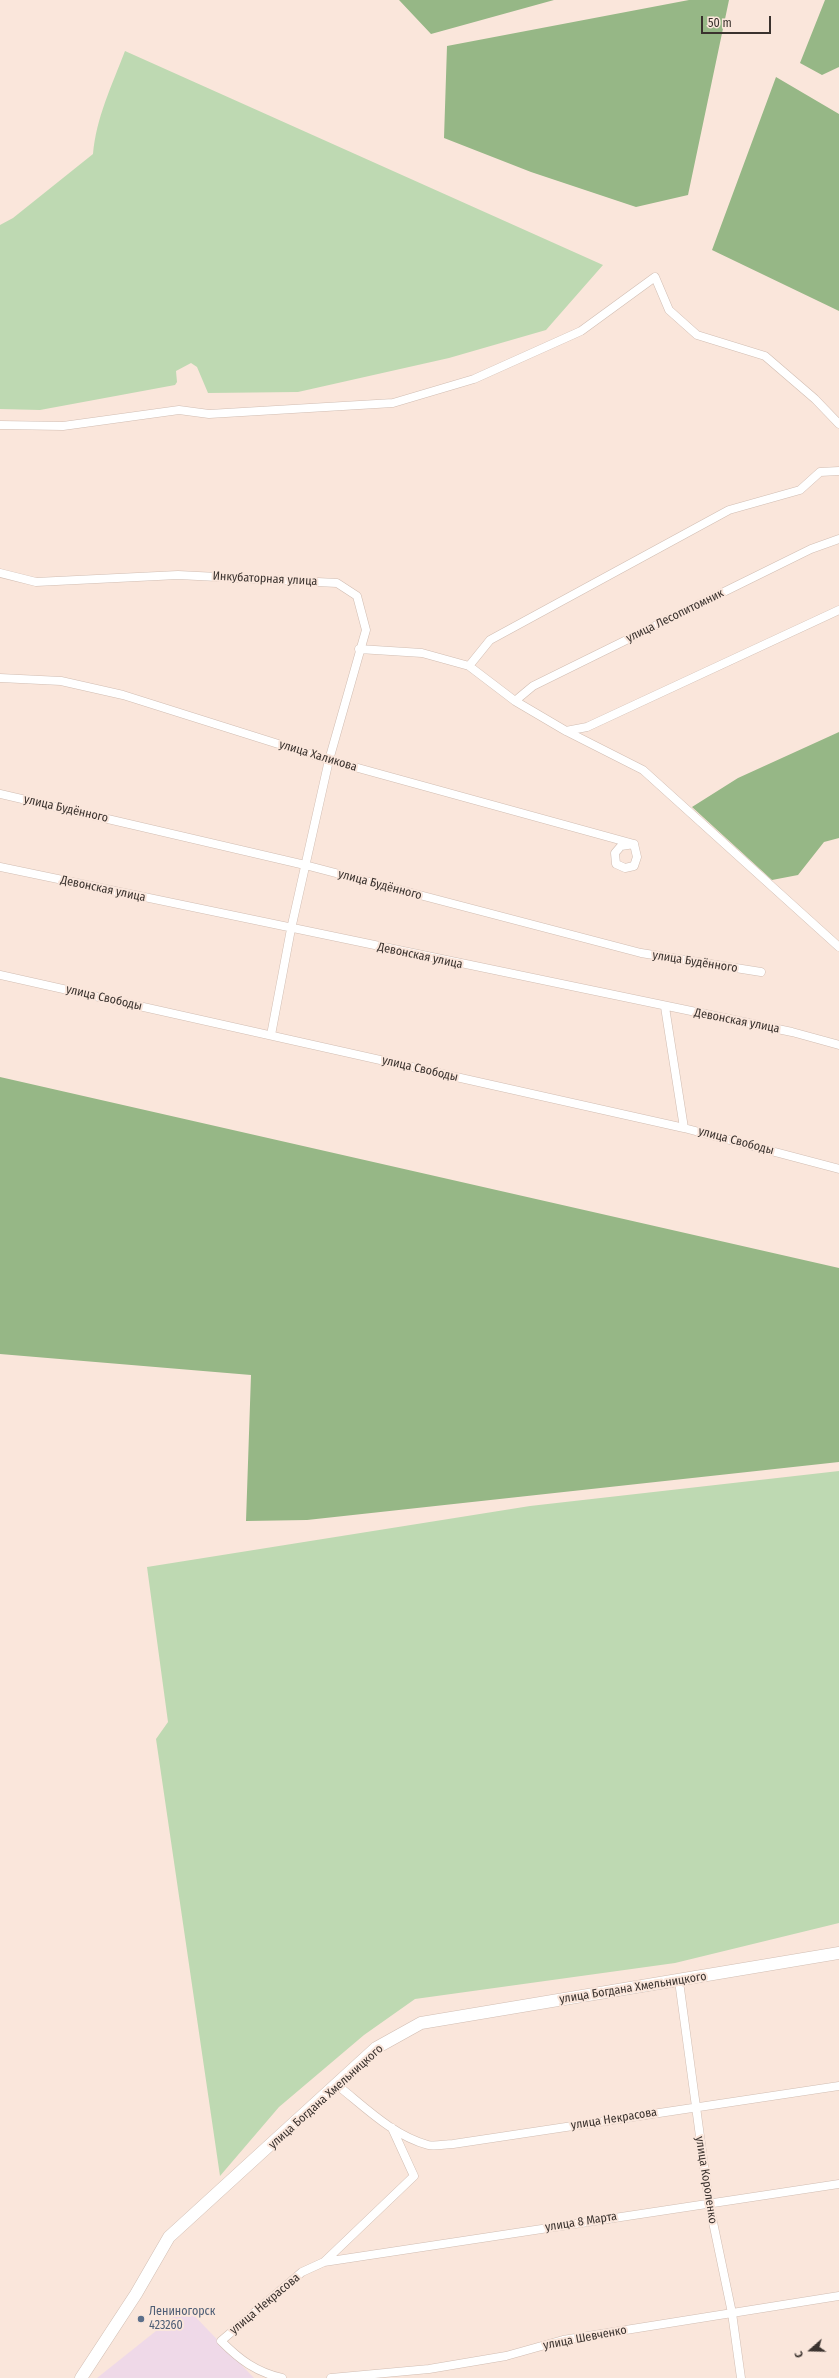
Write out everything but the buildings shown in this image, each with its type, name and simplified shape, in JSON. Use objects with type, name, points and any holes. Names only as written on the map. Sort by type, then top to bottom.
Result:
[{"type":"street","points":[[0,425],[63,426],[179,410],[209,414],[393,403],[474,379],[581,331],[655,277],[669,310],[697,335],[765,356],[814,399],[839,424]]},
{"type":"street","points":[[469,666],[490,640],[729,510],[800,490],[820,472],[839,471]]},
{"type":"street","name":"улица Лесопитомник","points":[[515,701],[533,686],[811,549],[839,539]]},
{"type":"street","name":"Инкубаторная улица","points":[[0,573],[36,582],[178,575],[337,583],[357,596],[366,630],[359,649],[329,760],[291,930],[271,1035]]},
{"type":"street","points":[[566,731],[586,727],[839,610]]},
{"type":"street","points":[[359,649],[422,653],[469,666],[515,701],[566,731],[643,770],[839,947]]},
{"type":"street","name":"улица Халикова","points":[[0,678],[61,681],[123,695],[329,760],[634,844]]},
{"type":"street","name":"улица Будённого","points":[[0,794],[306,865],[641,953],[761,972]]},
{"type":"street","name":"Девонская улица","points":[[0,867],[291,930],[792,1032],[839,1045]]},
{"type":"street","name":"улица Свободы","points":[[0,975],[684,1128],[839,1169]]},
{"type":"street","points":[[665,1007],[684,1128]]},
{"type":"street","name":"улица Богдана Хмельницкого","points":[[81,2378],[136,2294],[170,2237],[376,2048],[421,2024],[494,2010],[679,1981],[839,1953]]},
{"type":"street","name":"улица Короленко","points":[[679,1981],[709,2203],[732,2313],[741,2378]]},
{"type":"street","name":"улица Некрасова","points":[[337,2085],[367,2110],[392,2128],[429,2145],[453,2144],[839,2086]]},
{"type":"street","name":"улица Некрасова","points":[[282,2378],[270,2375],[241,2361],[221,2341],[302,2272],[324,2262],[414,2176],[392,2128]]},
{"type":"street","name":"улица 8 Марта","points":[[324,2262],[839,2184]]},
{"type":"street","name":"улица Шевченко","points":[[331,2378],[429,2369],[506,2356],[562,2340],[839,2296]]},
{"type":"shaded area","points":[[186,2307],[254,2378],[97,2378]]},
{"type":"green space","points":[[399,0],[554,0],[431,34]]},
{"type":"green space","points":[[689,0],[729,0],[688,195],[636,207],[531,172],[444,138],[447,46]]},
{"type":"green space","points":[[825,0],[839,0],[839,67],[822,75],[800,63]]},
{"type":"green space","points":[[125,51],[603,265],[546,330],[449,358],[298,392],[208,393],[197,367],[191,363],[176,371],[177,382],[175,385],[40,410],[0,409],[0,225],[13,218],[93,154],[97,128],[101,115]]},
{"type":"green space","points":[[776,77],[839,114],[839,311],[712,250]]},
{"type":"green space","points":[[839,732],[839,838],[824,842],[798,875],[772,880],[692,807],[738,778]]},
{"type":"green space","points":[[0,1077],[839,1268],[839,1462],[307,1520],[246,1521],[251,1375],[0,1354]]},
{"type":"green space","points":[[839,1471],[839,1923],[675,1963],[415,1999],[364,2035],[279,2107],[220,2176],[156,1739],[168,1722],[147,1567],[530,1506]]},
{"type":"place","name":"Лениногорск 423260","points":[[141,2319]]}]
